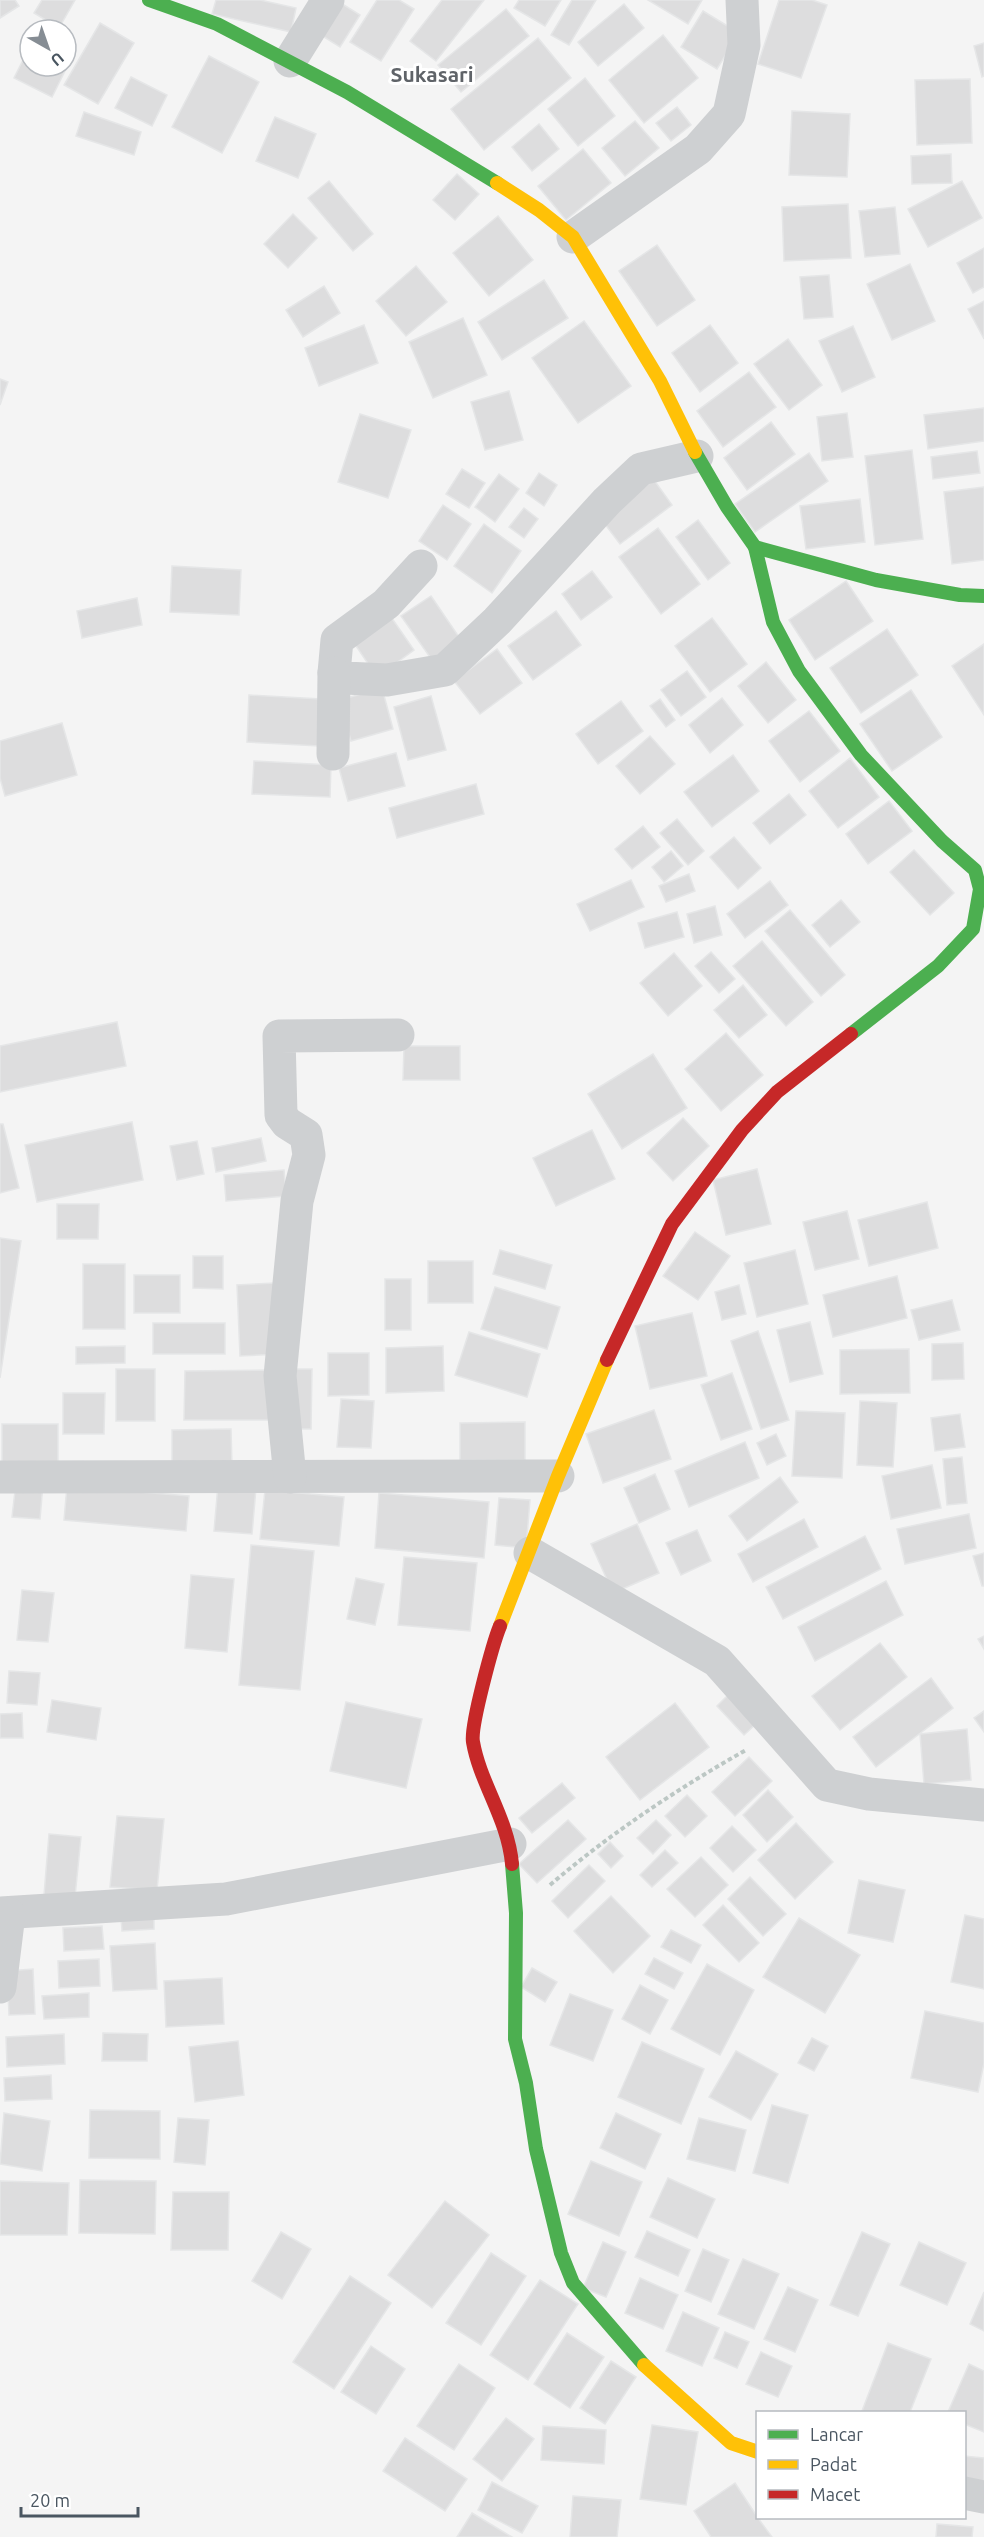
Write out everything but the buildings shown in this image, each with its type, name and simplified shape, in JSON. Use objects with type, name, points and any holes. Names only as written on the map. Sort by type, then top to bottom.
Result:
[{"type":"street","points":[[149,0],[217,24],[290,61],[454,155],[539,210],[573,237],[654,371],[697,456],[727,507],[755,547],[773,622],[800,670],[861,755],[942,841],[975,870],[980,889],[980,916],[973,929],[938,966],[777,1092],[742,1130],[672,1224],[629,1310],[558,1476],[492,1646],[472,1740],[510,1844],[516,1913],[515,2039],[539,2160],[561,2253],[573,2283],[649,2371],[731,2444],[756,2451]]},
{"type":"street","points":[[290,61],[328,0]]},
{"type":"street","points":[[573,237],[698,149],[729,114],[744,45],[742,0]]},
{"type":"street","points":[[334,673],[345,678],[387,680],[445,670],[497,621],[607,501],[641,469],[697,456]]},
{"type":"street","points":[[755,547],[876,580],[960,595],[984,596]]},
{"type":"street","points":[[333,754],[334,673],[337,640],[386,604],[422,566]]},
{"type":"street","points":[[291,1477],[280,1376],[297,1201],[309,1155],[306,1135],[280,1115],[279,1036],[398,1035]]},
{"type":"street","points":[[0,1477],[558,1476]]},
{"type":"street","points":[[530,1553],[717,1661],[827,1785],[869,1794],[984,1805]]},
{"type":"street","points":[[0,1987],[4,1913],[226,1899],[510,1844]]},
{"type":"street","points":[[966,2493],[984,2497]]},
{"type":"path","points":[[516,1913],[596,1846],[696,1779],[778,1731]]},
{"type":"traffic: fast","points":[[149,0],[217,24],[347,92],[497,183]]},
{"type":"traffic: fast","points":[[695,452],[727,507],[755,547],[876,580],[960,595],[984,596]]},
{"type":"traffic: fast","points":[[755,547],[773,622],[799,671],[861,755],[942,841],[975,870],[980,889],[973,929],[938,966],[851,1034]]},
{"type":"traffic: fast","points":[[512,1864],[516,1913],[515,2039],[526,2083],[536,2149],[561,2253],[573,2283],[644,2365]]},
{"type":"traffic: slow","points":[[497,183],[539,210],[573,237],[660,381],[695,452]]},
{"type":"traffic: slow","points":[[500,1626],[558,1476],[607,1360]]},
{"type":"traffic: slow","points":[[644,2365],[731,2443],[756,2451]]},
{"type":"traffic: jam","points":[[607,1360],[672,1224],[742,1130],[777,1092],[851,1034]]},
{"type":"traffic: jam","points":[[500,1626],[478,1703],[473,1742],[481,1772],[500,1816],[512,1864]]},
{"type":"district","name":"Sukasari","points":[[432,74]]}]
